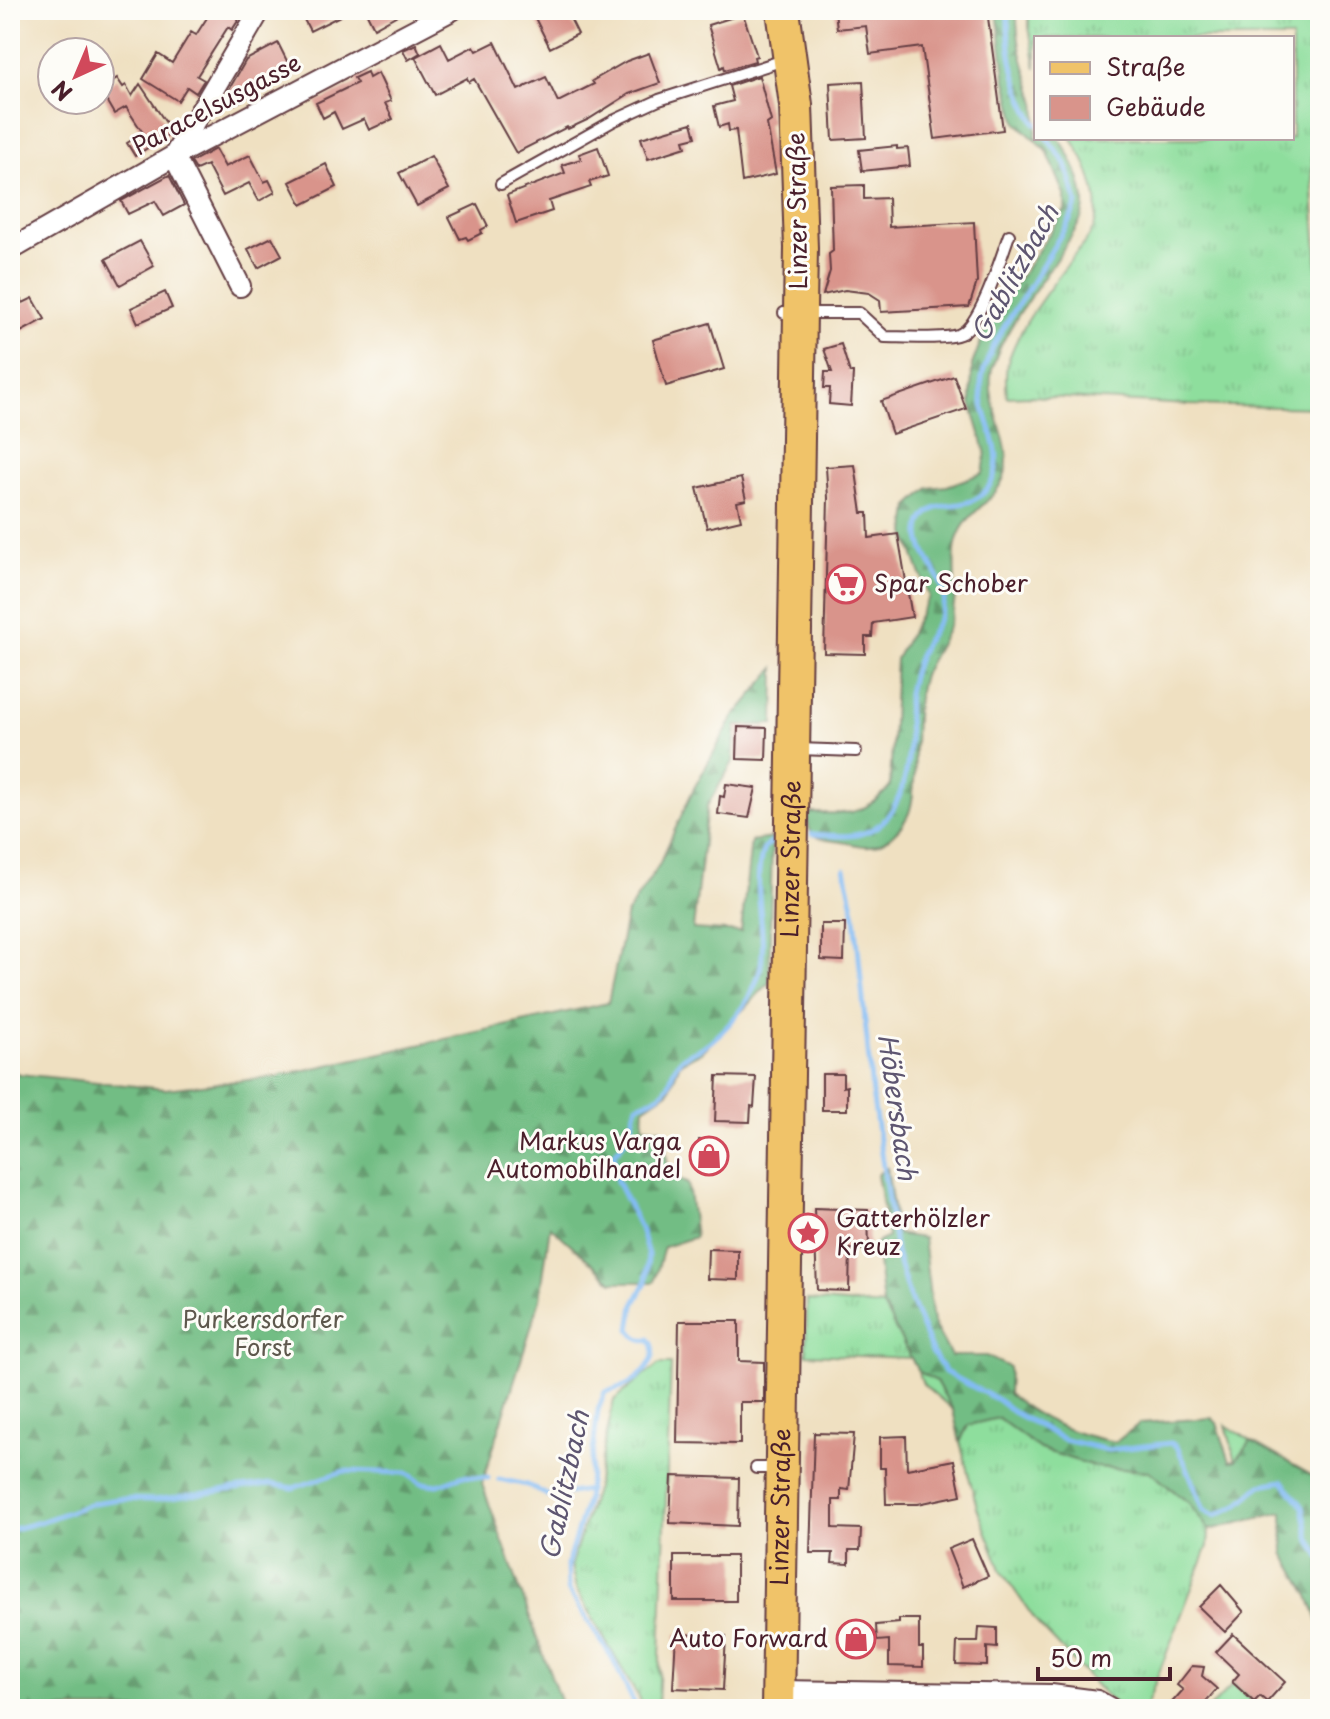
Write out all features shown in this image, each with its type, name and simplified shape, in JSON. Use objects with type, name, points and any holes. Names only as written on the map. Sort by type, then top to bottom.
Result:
[{"type":"main road","name":"Linzer Straße","points":[[778,1700],[769,1468],[794,749],[792,313],[801,191],[796,57],[783,10]]},
{"type":"street","points":[[240,286],[174,156],[260,10]]},
{"type":"street","name":"Paracelsusgasse","points":[[10,250],[174,156],[452,10]]},
{"type":"street","points":[[778,1700],[1010,1702],[1079,1698],[1097,1701],[1111,1709]]},
{"type":"lane","points":[[501,184],[613,121],[659,100],[796,57]]},
{"type":"lane","points":[[792,313],[859,313],[885,337],[957,336],[969,329],[991,287],[1009,235]]},
{"type":"lane","points":[[794,749],[856,751]]},
{"type":"green space","points":[[997,10],[1017,10],[1020,45],[1034,96],[1034,139],[1017,123],[1005,77]]},
{"type":"green space","points":[[1029,10],[1314,10],[1312,174],[1320,306],[1320,408],[1007,397],[1007,366],[1017,339],[1095,225],[1097,209],[1094,187],[1087,166],[1072,140],[1294,140],[1294,36],[1034,36],[1034,56]]},
{"type":"green space","points":[[1035,140],[1060,140],[1064,145],[1080,179],[1083,212],[1073,234],[1021,310],[995,361],[991,375],[992,399],[1006,447],[1006,470],[996,491],[966,523],[956,544],[953,613],[923,675],[919,693],[911,806],[899,828],[883,842],[860,846],[821,839],[812,834],[808,813],[853,812],[870,804],[890,787],[896,659],[929,597],[906,533],[909,506],[929,488],[947,486],[983,473],[986,454],[971,403],[972,365],[985,330],[1065,210],[1065,195],[1047,151]]},
{"type":"green space","name":"Purkersdorfer Forst","points":[[775,668],[774,724],[736,726],[733,762],[707,806],[693,929],[741,932],[751,841],[772,838],[769,983],[702,1052],[680,1063],[669,1091],[644,1108],[643,1126],[663,1129],[669,1174],[688,1184],[695,1237],[664,1247],[654,1282],[613,1282],[550,1226],[540,1299],[482,1484],[563,1709],[10,1709],[10,1070],[19,1074],[165,1089],[274,1077],[608,1003],[627,913],[659,865],[693,790],[733,718]]},
{"type":"green space","points":[[887,1167],[897,1234],[923,1238],[933,1323],[951,1356],[986,1356],[1009,1367],[1008,1394],[1033,1412],[1072,1431],[1116,1442],[1140,1423],[1212,1418],[1217,1423],[1230,1461],[1236,1460],[1251,1441],[1320,1480],[1320,1627],[1309,1596],[1284,1553],[1283,1512],[1209,1530],[1189,1503],[1149,1471],[1097,1467],[1040,1449],[998,1418],[968,1425],[960,1442],[953,1410],[936,1381],[918,1371],[883,1306],[876,1243],[888,1237],[877,1175]]},
{"type":"green space","points":[[807,1300],[883,1306],[911,1358],[806,1354]]},
{"type":"green space","points":[[659,1364],[671,1364],[658,1709],[645,1709],[576,1589],[571,1565],[596,1487],[614,1400]]},
{"type":"green space","points":[[918,1371],[936,1381],[953,1410],[923,1384]]},
{"type":"green space","points":[[998,1418],[1040,1449],[1097,1467],[1149,1471],[1189,1503],[1209,1530],[1208,1546],[1145,1709],[1124,1709],[1108,1698],[1038,1624],[1002,1572],[977,1507],[960,1442],[968,1425]]},
{"type":"green space","points":[[1226,1425],[1251,1441],[1236,1461]]},
{"type":"green space","points":[[1233,1684],[1260,1709],[1209,1709]]},
{"type":"building","points":[[212,10],[245,10],[232,30],[228,27],[197,76],[204,80],[196,93],[187,87],[178,101],[143,79],[158,54],[172,63],[191,32],[196,35]]},
{"type":"building","points":[[299,10],[352,10],[310,31]]},
{"type":"building","points":[[365,10],[406,10],[374,28]]},
{"type":"building","points":[[531,10],[566,10],[578,34],[550,48]]},
{"type":"building","points":[[835,10],[987,10],[1003,130],[935,139],[922,47],[870,54],[866,26],[837,29]]},
{"type":"building","points":[[743,14],[757,56],[754,57],[755,61],[725,70],[724,66],[721,68],[708,25]]},
{"type":"building","points":[[495,42],[518,90],[546,77],[558,102],[594,84],[592,81],[627,61],[649,53],[660,83],[629,94],[589,119],[516,153],[474,79],[469,82],[467,78],[435,95],[415,57],[441,43],[449,59],[474,46],[477,51]]},
{"type":"building","points":[[278,43],[292,71],[248,93],[250,96],[235,104],[228,91],[246,60]]},
{"type":"building","points":[[416,44],[420,53],[408,60],[403,50]]},
{"type":"building","points":[[367,72],[369,78],[378,73],[391,101],[385,103],[393,119],[369,130],[364,119],[342,129],[334,112],[323,118],[316,103],[357,83],[354,78]]},
{"type":"building","points":[[759,76],[771,121],[767,124],[776,174],[742,182],[736,130],[729,131],[728,124],[719,127],[714,106],[733,101],[729,86]]},
{"type":"building","points":[[116,79],[123,87],[126,85],[132,96],[140,84],[172,132],[135,156],[127,143],[143,133],[126,107],[116,113]]},
{"type":"building","points":[[863,81],[866,138],[833,140],[830,83]]},
{"type":"building","points":[[692,123],[696,137],[684,140],[686,147],[648,159],[641,138]]},
{"type":"building","points":[[897,146],[897,149],[908,148],[910,166],[862,171],[859,150]]},
{"type":"building","points":[[598,147],[608,176],[589,182],[591,187],[549,201],[552,211],[516,223],[507,195],[565,173],[562,165],[581,159],[579,154]]},
{"type":"building","points":[[215,149],[225,167],[250,155],[264,182],[269,180],[275,192],[259,201],[249,183],[223,196],[207,165],[196,170],[191,162]]},
{"type":"building","points":[[431,156],[449,189],[417,206],[399,173]]},
{"type":"building","points":[[326,164],[337,187],[302,205],[290,182]]},
{"type":"building","points":[[169,175],[184,205],[164,216],[155,201],[128,214],[121,201]]},
{"type":"building","points":[[864,185],[864,199],[888,198],[889,227],[974,222],[977,282],[969,307],[881,312],[880,300],[869,293],[845,290],[823,295],[830,271],[829,254],[833,251],[831,186]]},
{"type":"building","points":[[477,204],[488,226],[468,240],[466,237],[460,239],[449,217]]},
{"type":"building","points":[[272,237],[282,255],[258,268],[248,249]]},
{"type":"building","points":[[140,241],[154,266],[120,285],[106,259]]},
{"type":"building","points":[[10,281],[23,303],[33,298],[45,319],[21,332],[10,312]]},
{"type":"building","points":[[165,292],[172,308],[138,323],[131,308]]},
{"type":"building","points":[[710,323],[724,369],[666,386],[653,340]]},
{"type":"building","points":[[841,344],[850,373],[853,373],[851,406],[829,404],[830,388],[824,388],[825,372],[832,372],[824,349]]},
{"type":"building","points":[[954,376],[966,409],[892,434],[881,401]]},
{"type":"building","name":"Spar Schober","points":[[855,465],[862,513],[868,513],[869,538],[898,534],[912,617],[873,623],[872,637],[865,637],[865,654],[824,653],[826,467]]},
{"type":"building","points":[[741,478],[746,500],[737,502],[741,520],[707,528],[697,488]]},
{"type":"building","points":[[738,727],[767,728],[766,760],[737,759]]},
{"type":"building","points":[[726,784],[756,788],[749,818],[718,814],[720,796],[724,797]]},
{"type":"building","points":[[821,924],[845,924],[844,961],[821,960]]},
{"type":"building","points":[[822,1074],[843,1074],[843,1087],[847,1086],[847,1110],[822,1110]]},
{"type":"building","points":[[717,1076],[756,1077],[750,1122],[715,1121]]},
{"type":"building","points":[[699,1140],[715,1141],[714,1171],[698,1170]]},
{"type":"building","points":[[814,1208],[868,1210],[869,1250],[850,1249],[849,1291],[817,1290]]},
{"type":"building","points":[[708,1249],[738,1250],[738,1280],[707,1279]]},
{"type":"building","points":[[679,1321],[739,1321],[739,1361],[764,1362],[764,1402],[740,1402],[740,1444],[677,1443]]},
{"type":"building","points":[[814,1433],[854,1434],[849,1490],[841,1489],[841,1500],[833,1500],[833,1528],[861,1529],[860,1550],[849,1550],[849,1564],[832,1563],[833,1553],[810,1553]]},
{"type":"building","points":[[906,1436],[907,1469],[954,1460],[961,1495],[918,1504],[886,1504],[885,1468],[880,1468],[880,1437]]},
{"type":"building","points":[[672,1476],[739,1478],[738,1526],[670,1523]]},
{"type":"building","points":[[972,1539],[988,1576],[963,1587],[948,1549]]},
{"type":"building","points":[[674,1556],[736,1556],[736,1601],[674,1601]]},
{"type":"building","points":[[1221,1585],[1244,1612],[1225,1632],[1199,1607]]},
{"type":"building","points":[[899,1619],[919,1619],[919,1648],[923,1648],[923,1667],[889,1666],[889,1640],[877,1641],[876,1625],[899,1623]]},
{"type":"building","points":[[979,1627],[997,1628],[997,1648],[987,1647],[987,1666],[956,1665],[957,1642],[978,1642]]},
{"type":"building","points":[[676,1634],[726,1636],[723,1690],[673,1688]]},
{"type":"building","points":[[1233,1634],[1285,1682],[1267,1702],[1260,1696],[1254,1702],[1232,1682],[1239,1674],[1216,1652]]},
{"type":"building","points":[[1192,1666],[1204,1667],[1202,1676],[1217,1689],[1199,1709],[1166,1709],[1183,1690],[1177,1685]]},
{"type":"waterway","name":"Gablitzbach","points":[[1008,10],[1014,69],[1034,120]]},
{"type":"waterway","name":"Gablitzbach","points":[[812,834],[848,836],[874,828],[885,820],[900,796],[909,752],[907,705],[910,684],[944,601],[940,581],[921,542],[922,522],[928,513],[936,509],[974,500],[991,483],[997,457],[981,391],[985,367],[999,336],[1070,220],[1077,203],[1066,164],[1048,140]]},
{"type":"waterway","name":"Gablitzbach","points":[[637,1709],[611,1656],[568,1590],[567,1565],[587,1499],[598,1410],[605,1392],[635,1379],[650,1364],[653,1351],[649,1339],[640,1339],[630,1329],[634,1305],[646,1282],[648,1255],[640,1228],[617,1181],[614,1154],[629,1136],[637,1105],[665,1090],[678,1062],[720,1033],[750,995],[762,959],[760,866],[765,847],[777,841]]},
{"type":"waterway","name":"Höbersbach","points":[[845,869],[855,916],[872,1093],[896,1253],[932,1352],[945,1372],[1065,1440],[1108,1450],[1171,1443],[1177,1447],[1186,1465],[1204,1510],[1214,1516],[1238,1505],[1261,1485],[1283,1481],[1303,1507],[1309,1537],[1320,1557]]},
{"type":"waterway","points":[[10,1530],[93,1503],[119,1499],[155,1500],[271,1484],[293,1488],[344,1471],[407,1473],[422,1483],[438,1485],[463,1476],[488,1478]]},
{"type":"waterway","points":[[499,1479],[527,1485],[549,1496],[589,1490]]},
{"type":"place","name":"Spar Schober","points":[[846,584]]},
{"type":"place","name":"Markus Varga Automobilhandel","points":[[709,1156]]},
{"type":"place","name":"Gatterhölzler Kreuz","points":[[808,1233]]},
{"type":"place","name":"Auto Forward","points":[[856,1639]]}]
